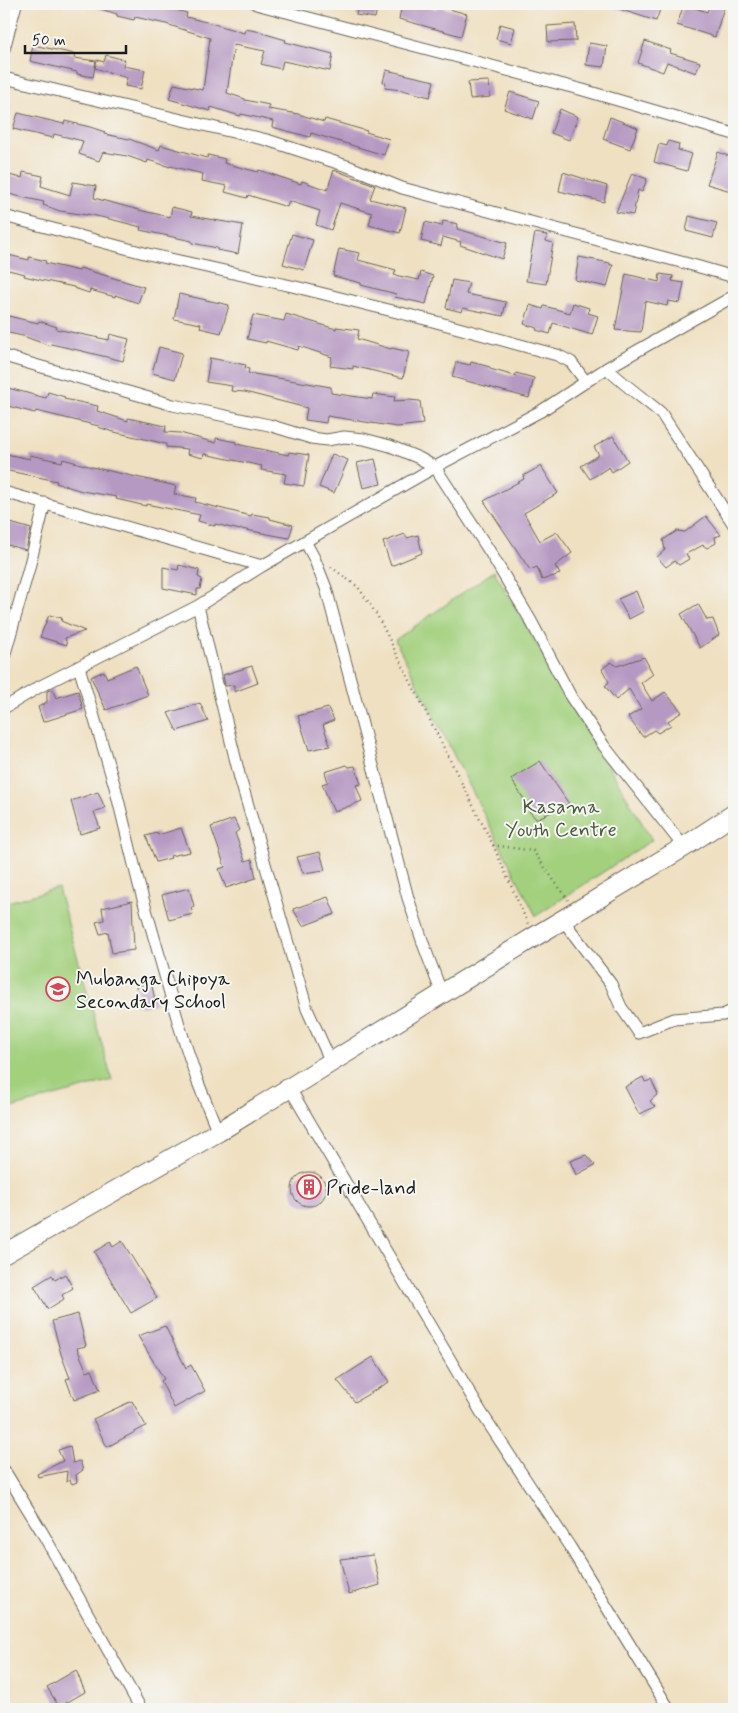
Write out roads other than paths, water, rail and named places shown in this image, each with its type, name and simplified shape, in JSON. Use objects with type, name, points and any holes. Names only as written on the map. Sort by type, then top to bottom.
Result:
[{"type":"main road","points":[[4,1254],[218,1132],[684,847],[734,814]]},
{"type":"street","points":[[4,49],[7,19],[16,4]]},
{"type":"street","points":[[256,4],[582,90],[734,134]]},
{"type":"street","points":[[4,78],[267,140],[350,167],[402,188],[734,277]]},
{"type":"street","points":[[4,216],[148,254],[296,287],[420,318],[557,355],[571,362],[586,382]]},
{"type":"street","points":[[4,708],[39,687],[198,606],[305,541],[376,503],[436,467],[541,411],[608,368],[734,296]]},
{"type":"street","points":[[4,356],[173,405],[269,426],[311,438],[326,440],[344,437],[364,439],[390,446],[420,458],[436,467],[531,621],[571,697],[604,746],[684,847]]},
{"type":"street","points":[[608,368],[623,384],[661,413],[734,525]]},
{"type":"street","points":[[4,492],[262,566]]},
{"type":"street","points":[[4,657],[45,503]]},
{"type":"street","points":[[305,541],[326,588],[408,898],[442,994]]},
{"type":"street","points":[[198,606],[240,778],[307,1009],[331,1062]]},
{"type":"street","points":[[79,667],[115,787],[139,885],[180,1028],[197,1080],[218,1132]]},
{"type":"street","points":[[569,916],[588,956],[611,984],[621,1007],[638,1034],[674,1019],[723,1015],[734,1010]]},
{"type":"street","points":[[289,1087],[481,1412],[570,1547],[668,1709]]},
{"type":"street","points":[[4,1470],[42,1532],[141,1709]]},
{"type":"place","name":"Mubanga Chipoya Secondary School","points":[[58,989]]},
{"type":"place","name":"Pride-land","points":[[309,1187]]},
{"type":"park label","name":"Kasama Youth Centre","points":[[561,818]]}]
